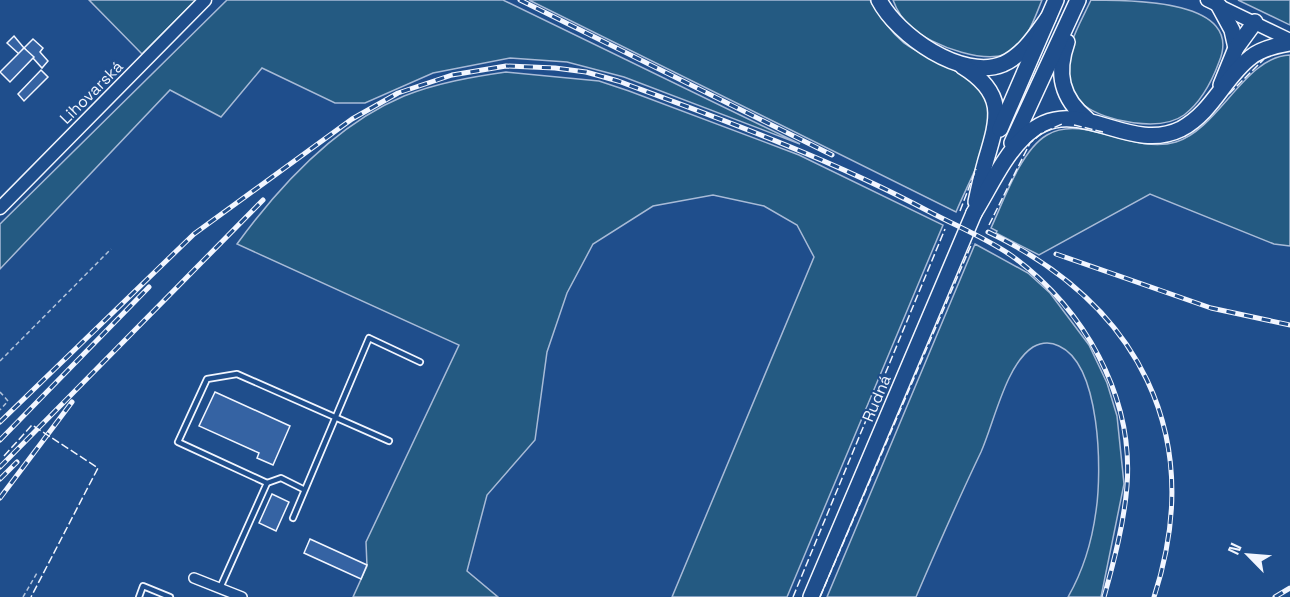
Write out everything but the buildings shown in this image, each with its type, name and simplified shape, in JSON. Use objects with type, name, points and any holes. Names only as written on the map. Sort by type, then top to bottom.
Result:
[{"type":"main road","points":[[879,0],[892,20],[908,36],[977,76],[993,96],[997,113],[996,128],[984,164],[974,213]]},
{"type":"main road","points":[[984,164],[1056,0]]},
{"type":"main road","points":[[1080,0],[1082,8],[1066,45],[1060,73],[1067,97],[1087,119]]},
{"type":"main road","points":[[1000,171],[1080,0]]},
{"type":"main road","points":[[1213,3],[1232,30],[1236,48]]},
{"type":"main road","points":[[949,58],[975,66],[999,65],[1019,54],[1048,18]]},
{"type":"main road","points":[[1215,100],[1236,48],[1257,23]]},
{"type":"main road","points":[[1251,56],[1257,23]]},
{"type":"main road","points":[[974,213],[1016,146],[1039,125],[1059,118],[1087,119],[1130,133],[1162,134],[1185,126],[1215,100],[1251,56],[1290,42]]},
{"type":"main road","name":"Rudná","points":[[811,597],[974,213]]},
{"type":"street","name":"Lihovarská","points":[[0,208],[205,0]]},
{"type":"street","points":[[1213,3],[1257,23],[1290,42]]},
{"type":"street","points":[[194,578],[242,597]]},
{"type":"lane","points":[[292,518],[369,338],[420,362]]},
{"type":"lane","points":[[267,483],[178,442],[207,379],[237,374],[389,441]]},
{"type":"lane","points":[[220,588],[267,483],[280,478],[303,489]]},
{"type":"lane","points":[[139,597],[143,586],[170,597]]},
{"type":"path","points":[[0,361],[111,249]]},
{"type":"path","points":[[0,392],[8,401],[0,410]]},
{"type":"path","points":[[23,597],[38,573]]},
{"type":"shaded area","points":[[89,0],[196,0],[142,54]]},
{"type":"shaded area","points":[[227,0],[503,0],[800,144],[624,77],[567,62],[510,58],[433,73],[365,103],[335,103],[262,68],[221,117],[170,90],[0,269],[0,224]]},
{"type":"shaded area","points":[[529,0],[870,0],[885,23],[904,43],[949,67],[976,85],[985,97],[990,112],[989,130],[979,161],[956,212]]},
{"type":"shaded area","points":[[893,0],[1042,0],[1020,44],[1005,55],[992,57],[961,52],[932,41],[908,24],[900,15]]},
{"type":"shaded area","points":[[1091,0],[1157,3],[1201,15],[1216,26],[1223,42],[1219,62],[1205,91],[1190,110],[1174,120],[1162,123],[1133,123],[1105,116],[1081,102],[1070,81],[1068,57],[1074,37]]},
{"type":"shaded area","points":[[1238,0],[1290,0],[1290,25]]},
{"type":"shaded area","points":[[1290,55],[1290,246],[1274,244],[1150,194],[1039,255],[996,233],[997,231],[991,228],[1021,164],[1029,152],[1047,135],[1061,130],[1077,129],[1142,143],[1159,145],[1176,142],[1191,135],[1206,123],[1259,67],[1274,58]]},
{"type":"shaded area","points":[[506,72],[599,81],[629,91],[799,155],[943,225],[787,597],[672,597],[814,257],[797,225],[764,206],[713,195],[653,206],[593,244],[567,293],[547,352],[535,440],[487,495],[467,571],[498,597],[353,597],[367,566],[366,542],[459,345],[237,244],[291,179],[332,140],[355,123],[379,108],[416,91],[454,81]]},
{"type":"shaded area","points":[[975,244],[1028,273],[1050,293],[1089,345],[1107,383],[1117,416],[1124,484],[1101,597],[1068,597],[1086,556],[1096,511],[1098,447],[1091,396],[1083,374],[1073,357],[1059,346],[1046,343],[1033,347],[1015,366],[981,452],[916,597],[827,597]]},
{"type":"railway","points":[[520,0],[832,155]]},
{"type":"railway","points":[[0,422],[194,234],[352,119],[398,93],[452,75],[506,66],[586,72],[618,81],[736,125],[853,174],[992,243],[1038,277],[1061,301],[1099,356],[1122,419],[1127,452],[1126,500],[1104,597]]},
{"type":"railway","points":[[0,467],[263,200]]},
{"type":"railway","points":[[988,232],[1040,262],[1085,296],[1120,336],[1147,380],[1164,429],[1172,481],[1168,537],[1154,597]]},
{"type":"railway","points":[[1056,254],[1211,308],[1290,325]]},
{"type":"railway","points":[[0,440],[149,287]]},
{"type":"railway","points":[[0,498],[72,402]]},
{"type":"railway","points":[[0,479],[17,462]]},
{"type":"railway","points":[[1275,597],[1290,588]]},
{"type":"fence","points":[[1229,94],[1264,59]]},
{"type":"fence","points":[[989,225],[1030,143],[1042,133],[1062,124]]},
{"type":"fence","points":[[1074,125],[1103,132]]},
{"type":"fence","points":[[960,211],[976,169]]},
{"type":"fence","points":[[793,597],[945,229]]},
{"type":"fence","points":[[820,597],[972,243]]},
{"type":"fence","points":[[4,456],[32,425],[98,468],[31,597]]}]
